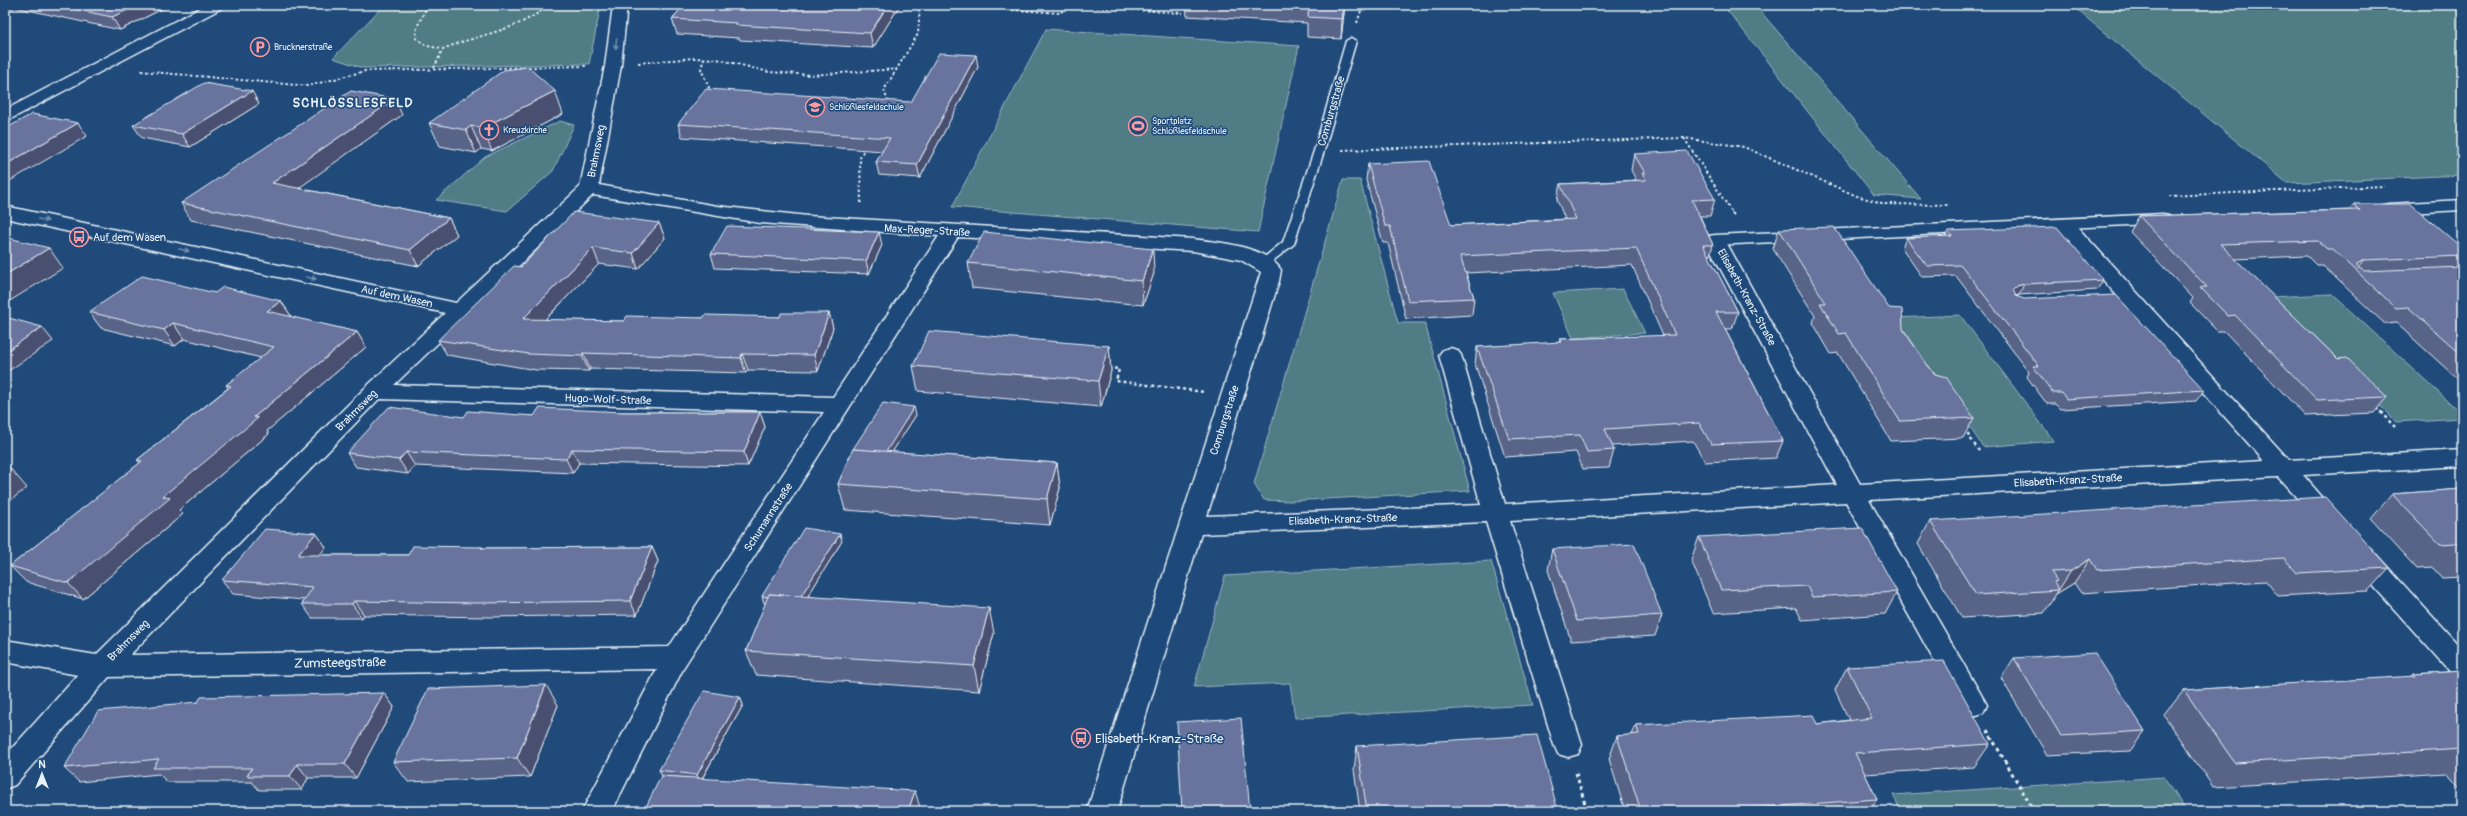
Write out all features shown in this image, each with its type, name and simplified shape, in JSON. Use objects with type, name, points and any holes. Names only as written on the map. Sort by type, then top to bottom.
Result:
[{"type":"street","points":[[5,117],[96,67],[217,5]]},
{"type":"street","name":"Brahmsweg","points":[[5,776],[103,665],[374,392],[589,189],[613,66],[620,5]]},
{"type":"street","name":"Max-Reger-Straße","points":[[589,189],[669,204],[752,216],[952,231],[1179,244],[1246,254],[1265,262]]},
{"type":"street","points":[[2370,210],[2462,205]]},
{"type":"street","points":[[2409,208],[2433,227]]},
{"type":"street","name":"Auf dem Wasen","points":[[5,212],[460,310]]},
{"type":"street","name":"Elisabeth-Kranz-Straße","points":[[1973,705],[1715,240],[2177,219]]},
{"type":"street","points":[[2064,224],[2462,667]]},
{"type":"street","name":"Schumannstraße","points":[[597,811],[676,658],[841,405],[952,231]]},
{"type":"street","name":"Comburgstraße","points":[[1102,811],[1190,526],[1269,281],[1271,270],[1265,262]]},
{"type":"street","points":[[2106,298],[2129,297]]},
{"type":"street","points":[[1450,355],[1495,513],[1568,745]]},
{"type":"street","name":"Hugo-Wolf-Straße","points":[[374,392],[841,405]]},
{"type":"street","name":"Elisabeth-Kranz-Straße","points":[[1190,526],[1495,513],[1853,491],[2462,458]]},
{"type":"street","name":"Zumsteegstraße","points":[[5,652],[91,666],[676,658]]},
{"type":"lane","name":"Comburgstraße","points":[[1265,262],[1288,244],[1319,151],[1351,41]]},
{"type":"path","points":[[428,5],[418,26],[416,38],[427,46],[443,48],[487,33],[523,25],[539,14],[548,5]]},
{"type":"path","points":[[886,107],[889,100],[884,90],[918,34],[920,5]]},
{"type":"path","points":[[942,5],[1061,13],[1064,5],[1182,13]]},
{"type":"path","points":[[2446,5],[2462,6]]},
{"type":"path","points":[[434,68],[443,48]]},
{"type":"path","points":[[96,67],[308,86],[365,71],[434,68],[613,66],[704,58],[717,59],[769,72],[811,76],[897,69]]},
{"type":"path","points":[[704,58],[701,69],[710,86],[709,92]]},
{"type":"path","points":[[1319,151],[1684,138],[1744,147],[1857,196],[1885,204],[1909,206],[1957,204]]},
{"type":"path","points":[[1684,138],[1732,212]]},
{"type":"path","points":[[861,225],[860,158],[866,145]]},
{"type":"path","points":[[2164,196],[2392,185]]},
{"type":"path","points":[[1104,368],[1119,369],[1116,381],[1232,395]]},
{"type":"path","points":[[2373,405],[2395,427]]},
{"type":"path","points":[[1961,424],[1978,450]]},
{"type":"path","points":[[1973,705],[2034,811]]},
{"type":"path","points":[[1568,745],[1587,811]]},
{"type":"green space","points":[[384,5],[601,5],[589,64],[363,68],[333,58]]},
{"type":"green space","points":[[1723,5],[1755,5],[1921,199],[1874,195]]},
{"type":"green space","points":[[2071,5],[2406,5],[2462,9],[2462,175],[2287,183]]},
{"type":"green space","name":"Sportplatz Schlößlesfeldschule","points":[[1046,29],[1299,46],[1258,232],[952,207]]},
{"type":"green space","points":[[560,121],[574,125],[553,171],[507,211],[436,200],[485,157]]},
{"type":"green space","points":[[1343,180],[1360,180],[1398,323],[1425,323],[1470,491],[1290,501],[1264,500],[1254,484]]},
{"type":"green space","points":[[1623,289],[1645,333],[1573,338],[1553,293]]},
{"type":"green space","points":[[2332,294],[2462,414],[2462,418],[2396,422],[2270,297]]},
{"type":"green space","points":[[1960,315],[2054,441],[1983,447],[1896,318]]},
{"type":"green space","points":[[1491,561],[1533,705],[1295,718],[1290,683],[1194,687],[1225,576]]},
{"type":"green space","points":[[2164,777],[2186,811],[1901,811],[1893,795]]},
{"type":"building","points":[[55,5],[138,5],[112,17]]},
{"type":"building","points":[[684,5],[888,5],[870,33],[736,25],[737,23],[672,19]]},
{"type":"building","points":[[1309,5],[1344,5],[1342,19],[1308,17]]},
{"type":"building","points":[[939,53],[976,55],[917,165],[876,162],[890,138],[678,124],[706,89],[911,102]]},
{"type":"building","points":[[528,67],[555,91],[482,128],[471,126],[466,130],[429,123],[504,70]]},
{"type":"building","points":[[204,83],[252,91],[182,134],[133,125]]},
{"type":"building","points":[[351,91],[395,99],[272,183],[449,218],[410,250],[181,203]]},
{"type":"building","points":[[32,114],[78,123],[5,165],[5,129]]},
{"type":"building","points":[[1687,151],[1715,199],[1692,200],[1713,245],[1703,245],[1738,312],[1716,312],[1783,441],[1711,444],[1699,423],[1605,429],[1614,450],[1587,452],[1580,435],[1509,439],[1477,347],[1561,342],[1560,339],[1675,335],[1636,248],[1460,256],[1474,298],[1408,301],[1390,226],[1385,226],[1368,164],[1429,161],[1451,225],[1576,219],[1560,184],[1646,180],[1642,173],[1645,173],[1634,154]]},
{"type":"building","points":[[2354,204],[2411,204],[2462,248],[2462,256],[2364,260],[2357,264],[2357,267],[2364,271],[2462,267],[2462,355],[2408,307],[2396,308],[2333,249],[2327,249],[2318,241],[2220,244],[2338,359],[2347,358],[2387,397],[2317,400],[2235,315],[2228,316],[2200,287],[2207,287],[2139,216],[2360,210]]},
{"type":"building","points":[[574,212],[659,223],[633,253],[593,248],[523,319],[624,321],[627,316],[703,318],[705,315],[780,317],[781,313],[829,313],[814,355],[742,354],[741,358],[583,353],[582,356],[529,354],[438,340],[514,266],[521,267]]},
{"type":"building","points":[[727,226],[879,232],[866,261],[711,254]]},
{"type":"building","points":[[1834,227],[1889,308],[1902,309],[1903,329],[1925,362],[1935,374],[1946,377],[1974,418],[1900,421],[1846,333],[1839,334],[1820,303],[1826,303],[1779,229]]},
{"type":"building","points":[[2057,227],[2103,280],[2024,284],[2017,286],[2013,290],[2016,296],[2024,299],[2116,295],[2204,390],[2066,399],[2062,393],[2053,393],[2033,366],[2039,366],[1961,265],[1927,266],[1906,238],[1952,236],[1948,231]]},
{"type":"building","points":[[984,232],[1153,249],[1142,281],[968,263]]},
{"type":"building","points":[[5,237],[49,248],[5,275]]},
{"type":"building","points":[[142,276],[215,293],[223,287],[281,301],[267,311],[357,332],[254,417],[258,418],[163,496],[170,498],[68,583],[10,566],[142,461],[137,460],[231,386],[226,385],[274,347],[173,323],[164,330],[89,312]]},
{"type":"building","points":[[5,317],[42,327],[5,352]]},
{"type":"building","points":[[929,331],[1109,346],[1098,381],[913,366]]},
{"type":"building","points":[[883,403],[914,407],[886,452],[853,449]]},
{"type":"building","points":[[389,407],[464,417],[468,411],[534,416],[539,408],[623,412],[760,412],[744,452],[572,449],[566,459],[406,452],[399,460],[347,453]]},
{"type":"building","points":[[853,449],[1057,463],[1047,499],[838,484]]},
{"type":"building","points":[[2462,489],[2462,549],[2456,543],[2440,544],[2392,494]]},
{"type":"building","points":[[2325,497],[2389,568],[2297,573],[2284,558],[2097,570],[2090,559],[2071,571],[2051,572],[2057,581],[2054,582],[2059,590],[1976,595],[1930,521]]},
{"type":"building","points":[[804,528],[840,534],[801,596],[769,594],[768,597],[762,596]]},
{"type":"building","points":[[1862,528],[1897,592],[1812,597],[1807,586],[1721,590],[1699,537]]},
{"type":"building","points":[[265,529],[316,533],[298,555],[408,555],[413,546],[482,547],[481,548],[652,547],[630,601],[478,603],[354,601],[352,604],[302,604],[313,587],[222,580]]},
{"type":"building","points":[[1634,544],[1662,615],[1577,621],[1552,549]]},
{"type":"building","points":[[769,594],[989,608],[974,666],[746,651]]},
{"type":"building","points":[[2095,653],[2145,731],[2061,736],[2014,658]]},
{"type":"building","points":[[1944,661],[1990,744],[1855,753],[1877,799],[1713,811],[1641,811],[1617,736],[1639,734],[1636,725],[1813,715],[1817,724],[1872,718],[1847,667]]},
{"type":"building","points":[[2462,671],[2462,749],[2235,763],[2184,690],[2416,676],[2414,674]]},
{"type":"building","points":[[546,685],[517,758],[393,762],[428,689]]},
{"type":"building","points":[[704,691],[740,697],[697,775],[659,770]]},
{"type":"building","points":[[384,693],[345,764],[297,764],[290,776],[247,776],[252,768],[153,768],[159,759],[64,768],[98,711],[198,702],[201,697]]},
{"type":"building","points":[[1241,718],[1250,811],[1182,811],[1177,722]]},
{"type":"building","points":[[1537,735],[1558,811],[1367,811],[1357,746]]},
{"type":"building","points":[[661,776],[915,791],[908,811],[644,811]]},
{"type":"place","name":"Brucknerstraße","points":[[260,47]]},
{"type":"place","name":"Schlößlesfeldschule","points":[[815,107]]},
{"type":"place","name":"Sportplatz Schlößlesfeldschule","points":[[1138,126]]},
{"type":"place","name":"Kreuzkirche","points":[[489,130]]},
{"type":"place","name":"Auf dem Wasen","points":[[79,237]]},
{"type":"place","name":"Elisabeth-Kranz-Straße","points":[[1081,738]]},
{"type":"district","name":"SCHLÖSSLESFELD","points":[[353,102]]}]
